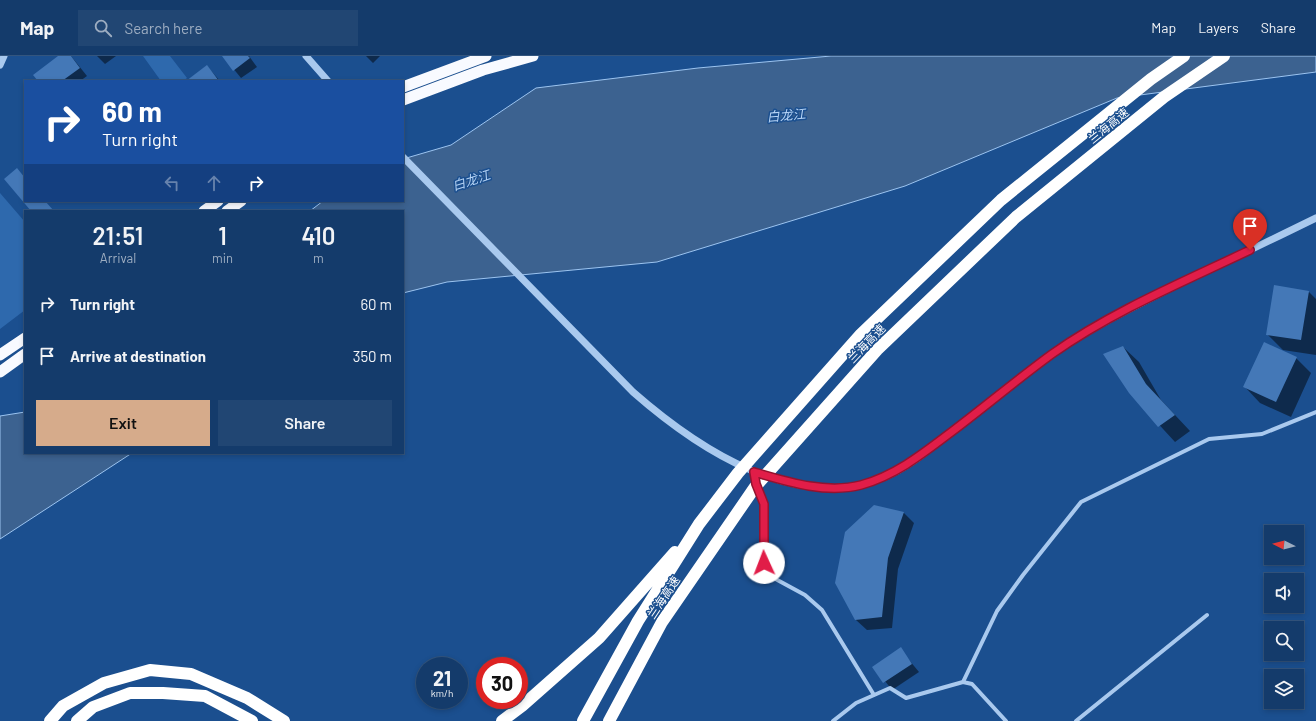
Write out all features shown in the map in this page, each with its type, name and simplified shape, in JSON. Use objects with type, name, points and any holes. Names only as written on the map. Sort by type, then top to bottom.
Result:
[{"type":"highway","points":[[404,87],[486,56]]},
{"type":"highway","points":[[404,100],[483,70],[533,56]]},
{"type":"highway","name":"兰海高速","points":[[582,721],[638,621],[699,524],[738,473],[860,334],[1001,200],[1151,79],[1184,56]]},
{"type":"highway","name":"兰海高速","points":[[609,721],[662,622],[756,487],[877,350],[1016,217],[1164,97],[1224,56]]},
{"type":"highway","points":[[205,210],[217,202]]},
{"type":"highway","points":[[228,210],[240,202]]},
{"type":"highway","points":[[0,355],[24,339]]},
{"type":"highway","points":[[0,372],[24,355]]},
{"type":"highway","points":[[502,721],[522,706],[599,638],[699,524]]},
{"type":"highway","points":[[50,721],[63,706],[104,683],[150,670],[191,674],[247,698],[284,721]]},
{"type":"highway","points":[[77,721],[93,707],[130,693],[204,696],[252,721]]},
{"type":"street","points":[[0,65],[4,56]]},
{"type":"street","points":[[306,56],[327,80]]},
{"type":"street","points":[[404,158],[633,392],[664,420],[705,447],[754,472],[791,483],[828,488],[859,485],[886,477],[914,461],[1053,354],[1110,318],[1316,218]]},
{"type":"street","points":[[963,682],[997,611],[1023,575],[1081,502],[1209,439],[1262,434],[1316,412]]},
{"type":"street","points":[[754,472],[756,484],[764,504],[764,563],[770,576],[805,595],[822,610],[874,695]]},
{"type":"street","points":[[1076,721],[1207,615]]},
{"type":"street","points":[[833,721],[856,703],[890,688],[906,698],[963,682],[972,684],[1006,721]]},
{"type":"shaded area","points":[[143,56],[170,56],[187,78],[184,80],[160,80]]},
{"type":"shaded area","points":[[0,193],[24,221],[24,311],[0,329]]},
{"type":"water","name":"白龙江","points":[[831,56],[1316,56],[1316,72],[1117,98],[905,186],[657,262],[447,282],[404,293],[404,210],[311,210],[322,202],[404,202],[404,159],[451,145],[536,88],[698,68]]},
{"type":"water","points":[[24,412],[24,454],[130,454],[0,539],[0,416]]},
{"type":"building","points":[[58,56],[71,56],[80,68],[63,80],[37,80],[33,75]]},
{"type":"building","points":[[222,56],[248,56],[250,58],[233,71]]},
{"type":"building","points":[[207,65],[218,80],[187,80]]},
{"type":"building","points":[[17,168],[24,177],[24,202],[46,202],[53,210],[30,210],[4,179]]},
{"type":"building","points":[[1274,285],[1309,291],[1301,340],[1266,335]]},
{"type":"building","points":[[1264,342],[1297,357],[1276,402],[1243,387]]},
{"type":"building","points":[[1123,346],[1146,384],[1175,415],[1158,427],[1129,393],[1103,354]]},
{"type":"building","points":[[874,505],[904,512],[888,558],[882,617],[855,620],[835,583],[845,532]]},
{"type":"building","points":[[901,647],[912,664],[883,683],[872,667]]},
{"type":"route","points":[[764,563],[764,504],[756,484],[754,472],[791,483],[828,488],[859,485],[886,477],[914,461],[1053,354],[1110,318],[1250,250]]}]
